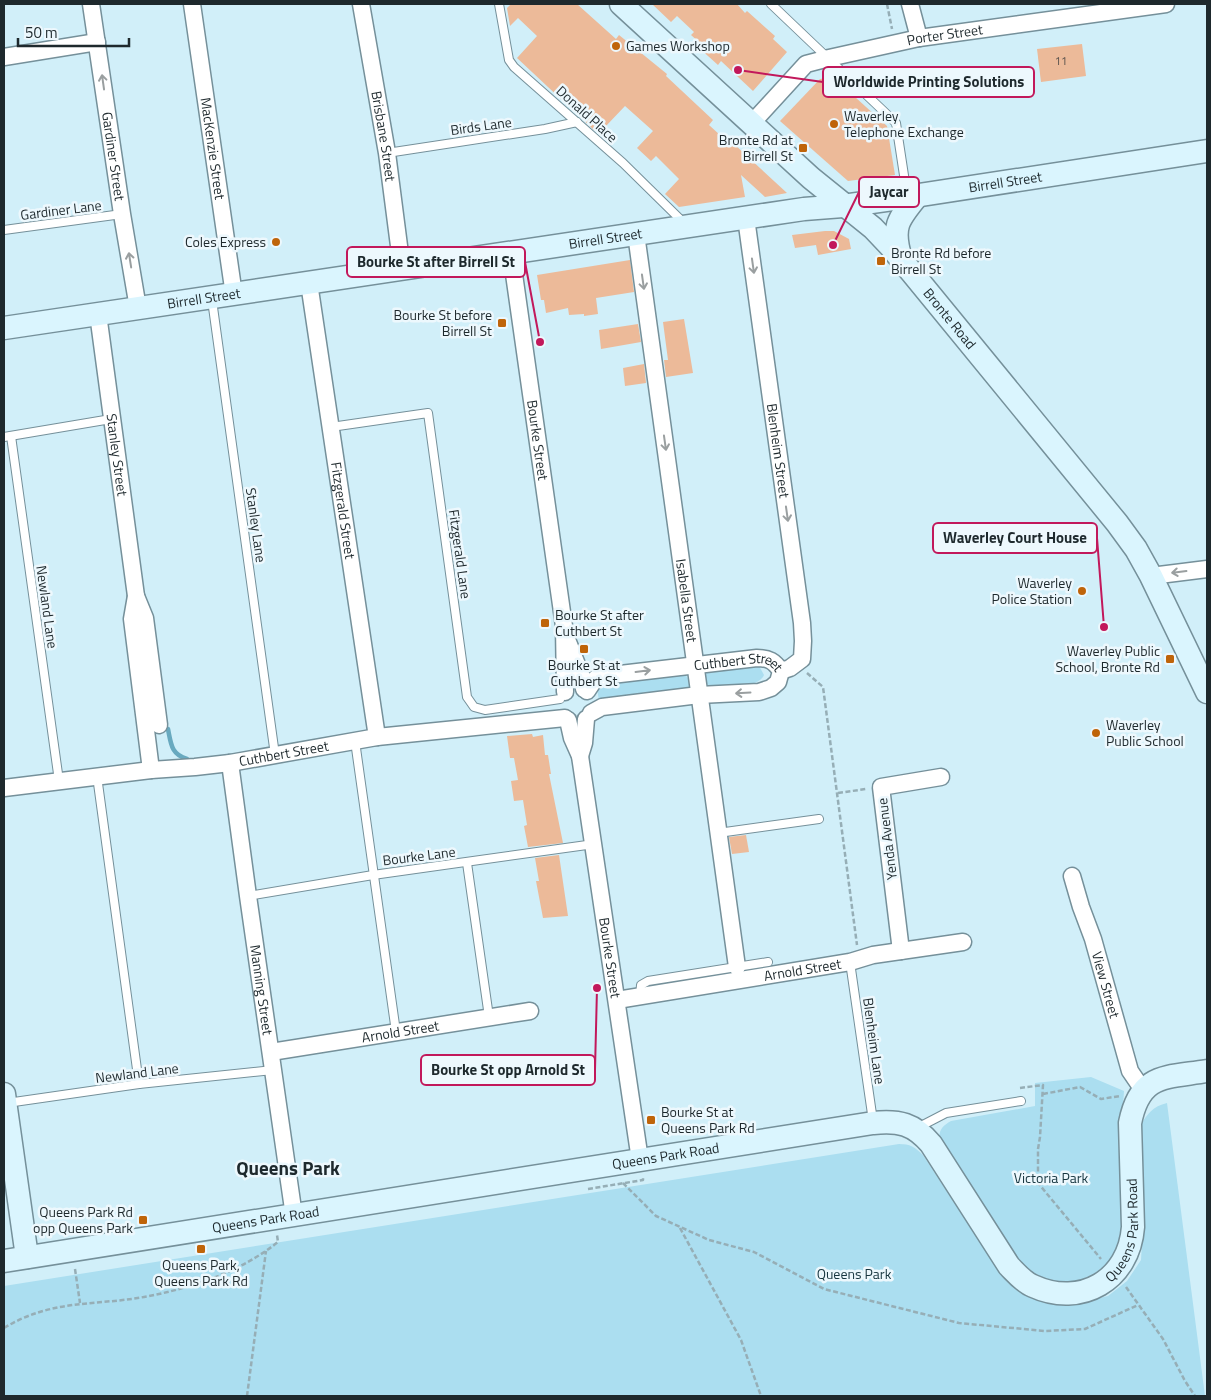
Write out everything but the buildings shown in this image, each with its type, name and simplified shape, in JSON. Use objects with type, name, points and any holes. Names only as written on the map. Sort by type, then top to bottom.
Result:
[{"type":"street","name":"Gardiner Street","points":[[91,4],[138,308]]},
{"type":"street","name":"MacKenzie Street","points":[[192,4],[234,295]]},
{"type":"street","name":"Brisbane Street","points":[[361,4],[387,153],[402,269]]},
{"type":"street","name":"Bronte Road","points":[[621,4],[843,206],[873,228],[901,259],[1117,523],[1136,549],[1207,692]]},
{"type":"street","points":[[910,4],[919,38]]},
{"type":"street","name":"Porter Street","points":[[752,123],[806,64],[919,38],[1166,4]]},
{"type":"street","points":[[4,57],[97,42]]},
{"type":"street","name":"Birrell Street","points":[[4,328],[804,209],[843,206],[912,196],[1207,151]]},
{"type":"street","points":[[901,259],[896,243],[897,228],[901,215],[912,196]]},
{"type":"street","name":"Blenheim Street","points":[[746,218],[802,623],[802,659],[796,664]]},
{"type":"street","name":"Isabella Street","points":[[636,234],[737,966]]},
{"type":"street","name":"Bourke Street","points":[[511,253],[564,626],[570,649],[586,690]]},
{"type":"street","name":"Fitzgerald Street","points":[[309,283],[377,737]]},
{"type":"street","name":"Stanley Street","points":[[98,314],[136,596],[145,618],[159,725]]},
{"type":"street","points":[[1151,576],[1207,569]]},
{"type":"street","name":"Stanley Street","points":[[136,596],[132,619],[151,770]]},
{"type":"street","name":"Bourke Street","points":[[562,695],[564,626]]},
{"type":"street","name":"Cuthbert Street","points":[[586,690],[595,679],[603,676],[695,664],[768,658],[776,663],[781,671],[778,682],[771,688],[759,692],[699,695],[602,707],[589,716]]},
{"type":"street","points":[[781,671],[796,664]]},
{"type":"street","points":[[574,687],[586,690],[594,704],[589,716],[579,722],[567,719],[559,709],[562,695],[574,687]]},
{"type":"street","name":"Bourke Street","points":[[580,756],[589,716]]},
{"type":"street","name":"Bourke Street","points":[[567,719],[572,738],[580,756],[640,1160]]},
{"type":"street","name":"Cuthbert Street","points":[[4,788],[151,770],[230,763],[377,737],[567,719]]},
{"type":"street","name":"Manning Street","points":[[230,763],[294,1216]]},
{"type":"street","name":"Yenda Avenue","points":[[901,951],[881,786],[941,778]]},
{"type":"street","name":"View Street","points":[[1072,876],[1080,907],[1099,958],[1130,1071],[1143,1090]]},
{"type":"street","name":"Arnold Street","points":[[617,1000],[963,942]]},
{"type":"street","name":"Arnold Street","points":[[271,1052],[530,1011]]},
{"type":"street","points":[[1143,1090],[1161,1078],[1207,1071]]},
{"type":"street","name":"Queens Park Road","points":[[4,1261],[873,1123],[894,1122],[906,1124],[924,1136],[1009,1266],[1031,1285],[1057,1294],[1073,1293],[1085,1291],[1099,1285],[1115,1272],[1123,1263],[1132,1240],[1130,1123],[1132,1110],[1143,1090]]},
{"type":"street","points":[[4,1100],[27,1257]]},
{"type":"lane","name":"Donald Place","points":[[499,4],[509,60],[514,67],[623,163],[688,227]]},
{"type":"lane","points":[[771,4],[896,123],[912,196]]},
{"type":"lane","name":"Birds Lane","points":[[387,153],[545,129],[578,122]]},
{"type":"lane","name":"Gardiner Lane","points":[[4,230],[122,214]]},
{"type":"lane","name":"Stanley Lane","points":[[212,298],[275,755]]},
{"type":"lane","name":"Fitzgerald Lane","points":[[331,427],[428,413],[467,697],[474,707],[485,710],[562,695]]},
{"type":"lane","points":[[7,437],[111,419]]},
{"type":"lane","name":"Newland Lane","points":[[7,437],[59,781]]},
{"type":"lane","points":[[355,741],[396,1032]]},
{"type":"lane","points":[[97,776],[139,1084]]},
{"type":"lane","points":[[718,833],[819,819]]},
{"type":"lane","name":"Bourke Lane","points":[[248,896],[373,875],[594,844]]},
{"type":"lane","points":[[467,863],[489,1016]]},
{"type":"lane","name":"Blenheim Lane","points":[[856,960],[873,1123]]},
{"type":"lane","name":"Arnold Street","points":[[640,996],[641,985],[648,981],[768,962]]},
{"type":"lane","name":"Newland Lane","points":[[4,1100],[273,1070]]},
{"type":"lane","points":[[915,1129],[946,1112],[1022,1101]]},
{"type":"path","points":[[888,4],[894,43]]},
{"type":"path","points":[[796,664],[823,687],[858,953],[856,960]]},
{"type":"path","points":[[838,793],[881,786]]},
{"type":"path","points":[[1020,1088],[1043,1085],[1038,1149],[1038,1184],[1103,1262],[1115,1272],[1163,1339],[1185,1381],[1196,1396]]},
{"type":"path","points":[[1043,1094],[1080,1087],[1101,1099],[1120,1096]]},
{"type":"path","points":[[623,1183],[656,1216],[709,1240],[754,1252],[824,1289],[959,1323],[1045,1331],[1085,1329],[1138,1305]]},
{"type":"path","points":[[679,1226],[741,1340],[762,1396]]},
{"type":"path","points":[[4,1328],[38,1311],[80,1303],[144,1297],[211,1279],[240,1266],[266,1251],[278,1242],[278,1237]]},
{"type":"path","points":[[247,1396],[266,1251]]},
{"type":"path","points":[[75,1269],[80,1303]]},
{"type":"green space","points":[[758,664],[764,675],[761,680],[755,683],[712,688],[706,681],[708,671]]},
{"type":"green space","points":[[680,673],[688,679],[690,683],[689,688],[599,701],[597,688],[604,684]]},
{"type":"green space","name":"Victoria Park","points":[[1091,1077],[1124,1091],[1122,1122],[1127,1209],[1121,1251],[1095,1273],[1079,1281],[1050,1281],[1037,1277],[1014,1258],[940,1141],[940,1132],[951,1121],[1035,1106],[1035,1083]]},
{"type":"green space","name":"Queens Park","points":[[1167,1103],[1205,1396],[4,1396],[4,1286],[899,1144],[912,1146],[923,1155],[989,1256],[1016,1286],[1030,1298],[1047,1303],[1074,1304],[1108,1296],[1127,1281],[1141,1260],[1144,1208],[1139,1128],[1150,1112],[1158,1106]]},
{"type":"waterway","points":[[168,729],[173,748],[178,754],[187,759]]},
{"type":"place","name":"Games Workshop","points":[[616,46]]},
{"type":"place","name":"Worldwide Printing Solutions","points":[[738,70]]},
{"type":"place","name":"Waverley Telephone Exchange","points":[[834,124]]},
{"type":"place","name":"Bronte Rd at Birrell St","points":[[803,148]]},
{"type":"place","name":"Coles Express","points":[[276,242]]},
{"type":"place","name":"Jaycar","points":[[833,245]]},
{"type":"place","name":"Bronte Rd before Birrell St","points":[[881,261]]},
{"type":"place","name":"Bourke St before Birrell St","points":[[502,323]]},
{"type":"place","name":"Bourke St after Birrell St","points":[[540,342]]},
{"type":"place","name":"Waverley Police Station","points":[[1082,591]]},
{"type":"place","name":"Bourke St after Cuthbert St","points":[[545,623]]},
{"type":"place","name":"Waverley Court House","points":[[1104,627]]},
{"type":"place","name":"Bourke St at Cuthbert St","points":[[584,649]]},
{"type":"place","name":"Waverley Public School, Bronte Rd","points":[[1170,659]]},
{"type":"place","name":"Waverley Public School","points":[[1096,733]]},
{"type":"place","name":"Bourke St opp Arnold St","points":[[597,988]]},
{"type":"place","name":"Bourke St at Queens Park Rd","points":[[651,1120]]},
{"type":"place","name":"Queens Park Rd opp Queens Park","points":[[143,1220]]},
{"type":"place","name":"Queens Park, Queens Park Rd","points":[[201,1249]]},
{"type":"district","name":"Queens Park","points":[[288,1168]]}]
